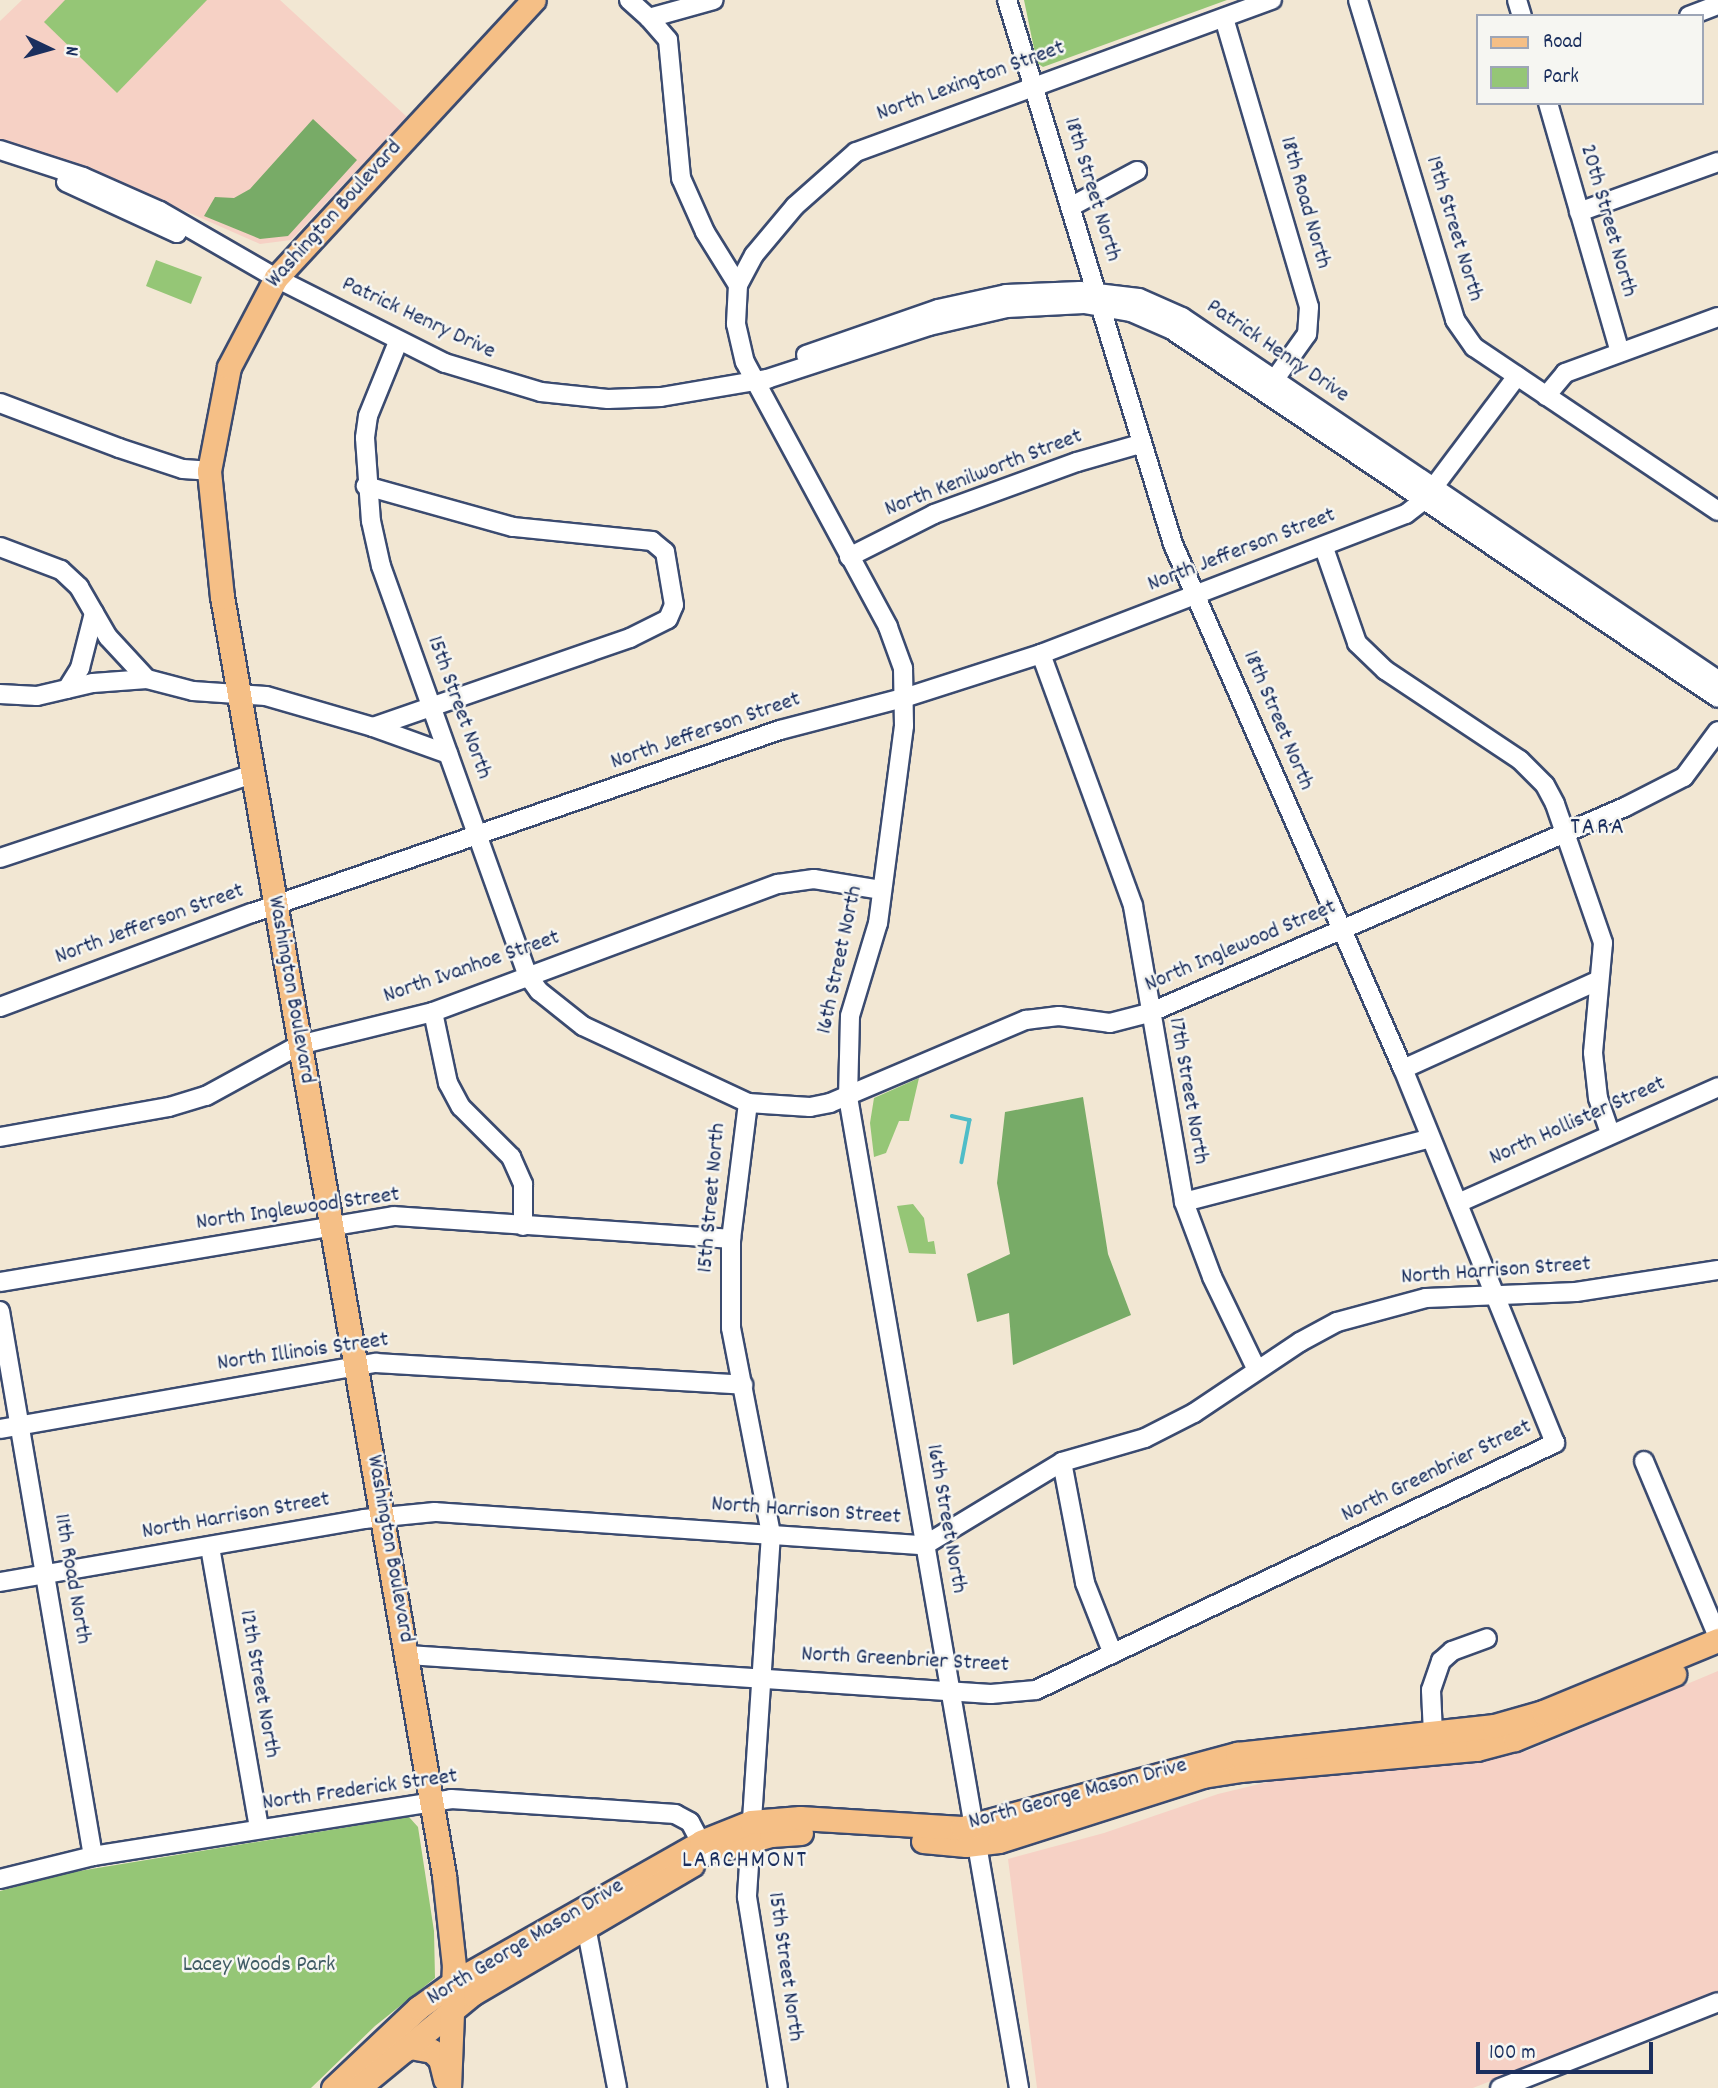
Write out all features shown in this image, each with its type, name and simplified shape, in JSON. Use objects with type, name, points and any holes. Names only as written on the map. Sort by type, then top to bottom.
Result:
[{"type":"main road","name":"Washington Boulevard","points":[[448,2088],[454,1982],[432,1801],[212,536],[209,471],[229,367],[276,278],[533,0]]},
{"type":"main road","name":"North George Mason Drive","points":[[978,1834],[1209,1759],[1494,1726],[1543,1712],[1718,1638]]},
{"type":"main road","name":"North George Mason Drive","points":[[333,2088],[418,2008],[454,1982],[584,1917],[705,1849],[787,1818],[948,1828],[978,1834],[1203,1776],[1477,1749],[1513,1740],[1718,1656]]},
{"type":"main road","name":"North George Mason Drive","points":[[358,2088],[388,2059],[453,2007],[584,1917]]},
{"type":"main road","points":[[388,2059],[410,2047],[432,2051],[440,2059],[448,2088]]},
{"type":"street","points":[[629,0],[668,40],[681,178],[690,204],[738,285]]},
{"type":"street","points":[[649,18],[714,0]]},
{"type":"street","name":"18th Street North","points":[[1007,0],[1031,86],[1072,206],[1140,444],[1173,544],[1403,1069],[1428,1139],[1496,1293],[1555,1443]]},
{"type":"street","name":"North Lexington Street","points":[[738,285],[754,255],[795,206],[856,152],[1272,0]]},
{"type":"street","name":"19th Street North","points":[[1359,0],[1455,320],[1474,347],[1718,511]]},
{"type":"street","points":[[1694,14],[1718,5]]},
{"type":"street","name":"18th Road North","points":[[1223,18],[1309,307],[1307,334],[1270,386]]},
{"type":"street","name":"20th Street North","points":[[1549,105],[1620,352]]},
{"type":"street","name":"Patrick Henry Drive","points":[[0,150],[83,177],[160,211],[276,278],[398,342],[475,375],[577,397],[661,397],[753,380],[967,316],[1097,298],[1172,330],[1270,386],[1429,494],[1718,698]]},
{"type":"street","name":"Patrick Henry Drive","points":[[0,160],[79,187],[276,278]]},
{"type":"street","points":[[1579,212],[1718,162]]},
{"type":"street","points":[[1072,206],[1137,172]]},
{"type":"street","name":"16th Street North","points":[[738,285],[736,333],[753,380],[896,645],[907,698],[878,923],[850,1016],[848,1097],[978,1834],[1019,2088]]},
{"type":"street","points":[[1546,396],[1565,373],[1718,317]]},
{"type":"street","name":"15th Street North","points":[[398,342],[368,416],[366,486],[380,563],[528,976],[539,991],[583,1026],[748,1103],[731,1238],[731,1328],[771,1534],[747,1897],[778,2088]]},
{"type":"street","points":[[1429,494],[1517,376]]},
{"type":"street","points":[[0,403],[144,457],[183,469],[209,471]]},
{"type":"street","name":"North Kenilworth Street","points":[[849,557],[934,514],[1077,462],[1140,444]]},
{"type":"street","points":[[366,486],[513,527],[652,541],[665,552],[673,580],[674,605],[668,619],[630,638],[431,710],[373,727]]},
{"type":"street","name":"Patrick Henry Drive","points":[[1429,494],[1718,680]]},
{"type":"street","name":"North Jefferson Street","points":[[0,1007],[275,905],[480,837],[780,730],[907,698],[1041,654],[1324,548],[1406,514],[1429,494]]},
{"type":"street","points":[[0,547],[61,570],[79,587],[129,664],[147,679]]},
{"type":"street","points":[[1324,548],[1357,643],[1385,670],[1520,760],[1545,785],[1566,832],[1603,943],[1593,1053],[1598,1098],[1610,1133]]},
{"type":"street","points":[[67,689],[80,668],[94,612]]},
{"type":"street","name":"17th Street North","points":[[1041,654],[1133,906],[1149,1013],[1184,1202],[1212,1277],[1257,1370]]},
{"type":"street","points":[[0,694],[37,696],[67,689],[147,679],[193,691],[266,696],[373,727],[448,754]]},
{"type":"street","name":"North Inglewood Street","points":[[748,1103],[810,1107],[848,1097],[864,1086],[1026,1020],[1059,1016],[1110,1023],[1149,1013],[1342,932],[1684,777],[1718,731]]},
{"type":"street","points":[[0,858],[253,774]]},
{"type":"street","name":"North Ivanhoe Street","points":[[0,1137],[206,1096],[299,1045],[433,1012],[778,884],[814,879],[882,890]]},
{"type":"street","points":[[1403,1069],[1599,980]]},
{"type":"street","points":[[433,1012],[448,1083],[461,1107],[510,1157],[523,1184],[523,1226]]},
{"type":"street","name":"North Hollister Street","points":[[1458,1203],[1718,1087]]},
{"type":"street","points":[[1184,1202],[1428,1139]]},
{"type":"street","name":"North Inglewood Street","points":[[0,1282],[394,1216],[731,1238]]},
{"type":"street","name":"North Harrison Street","points":[[0,1582],[383,1517],[435,1513],[925,1545],[1062,1462],[1145,1438],[1194,1413],[1257,1370],[1337,1322],[1387,1306],[1496,1293],[1576,1292],[1718,1270]]},
{"type":"street","name":"11th Road North","points":[[0,1311],[93,1856]]},
{"type":"street","name":"North Illinois Street","points":[[0,1429],[357,1366],[458,1365],[743,1385]]},
{"type":"street","name":"North Greenbrier Street","points":[[408,1655],[761,1676],[991,1694],[1036,1690],[1555,1443]]},
{"type":"street","points":[[1644,1461],[1718,1638]]},
{"type":"street","points":[[1062,1462],[1085,1583],[1112,1654]]},
{"type":"street","name":"12th Street North","points":[[210,1547],[259,1829]]},
{"type":"street","points":[[1433,1733],[1431,1690],[1441,1661],[1452,1651],[1487,1638]]},
{"type":"street","name":"North Frederick Street","points":[[0,1879],[93,1856],[432,1801],[675,1814],[690,1822],[705,1849]]},
{"type":"street","points":[[584,1917],[617,2088]]},
{"type":"street","points":[[1500,2088],[1718,2002]]},
{"type":"shaded area","points":[[22,0],[280,0],[407,117],[291,240],[260,244],[74,162],[0,140],[0,21]]},
{"type":"shaded area","points":[[1718,1671],[1718,1991],[1473,2088],[1037,2088],[1008,1859],[1104,1833],[1218,1794],[1285,1778],[1527,1751]]},
{"type":"green space","points":[[65,0],[207,0],[117,93],[44,22]]},
{"type":"green space","points":[[1024,0],[1227,0],[1043,67],[1037,63]]},
{"type":"green space","points":[[313,119],[357,160],[288,236],[260,239],[204,216],[215,197],[234,198],[250,189]]},
{"type":"green space","points":[[156,260],[202,277],[191,304],[146,286]]},
{"type":"green space","points":[[919,1078],[909,1121],[899,1121],[886,1153],[874,1157],[870,1123],[874,1098]]},
{"type":"green space","points":[[1083,1097],[1108,1254],[1131,1315],[1013,1365],[1009,1313],[977,1322],[967,1274],[1010,1254],[997,1183],[1005,1112]]},
{"type":"green space","points":[[913,1204],[924,1218],[928,1242],[934,1241],[936,1254],[909,1253],[897,1206]]},
{"type":"green space","name":"Lacey Woods Park","points":[[409,1817],[418,1827],[434,1931],[435,1978],[375,2026],[311,2088],[0,2088],[0,1891],[67,1873]]},
{"type":"waterway","points":[[952,1116],[970,1120],[962,1162]]},
{"type":"district","name":"TARA","points":[[1598,829]]},
{"type":"district","name":"LARCHMONT","points":[[745,1862]]}]
